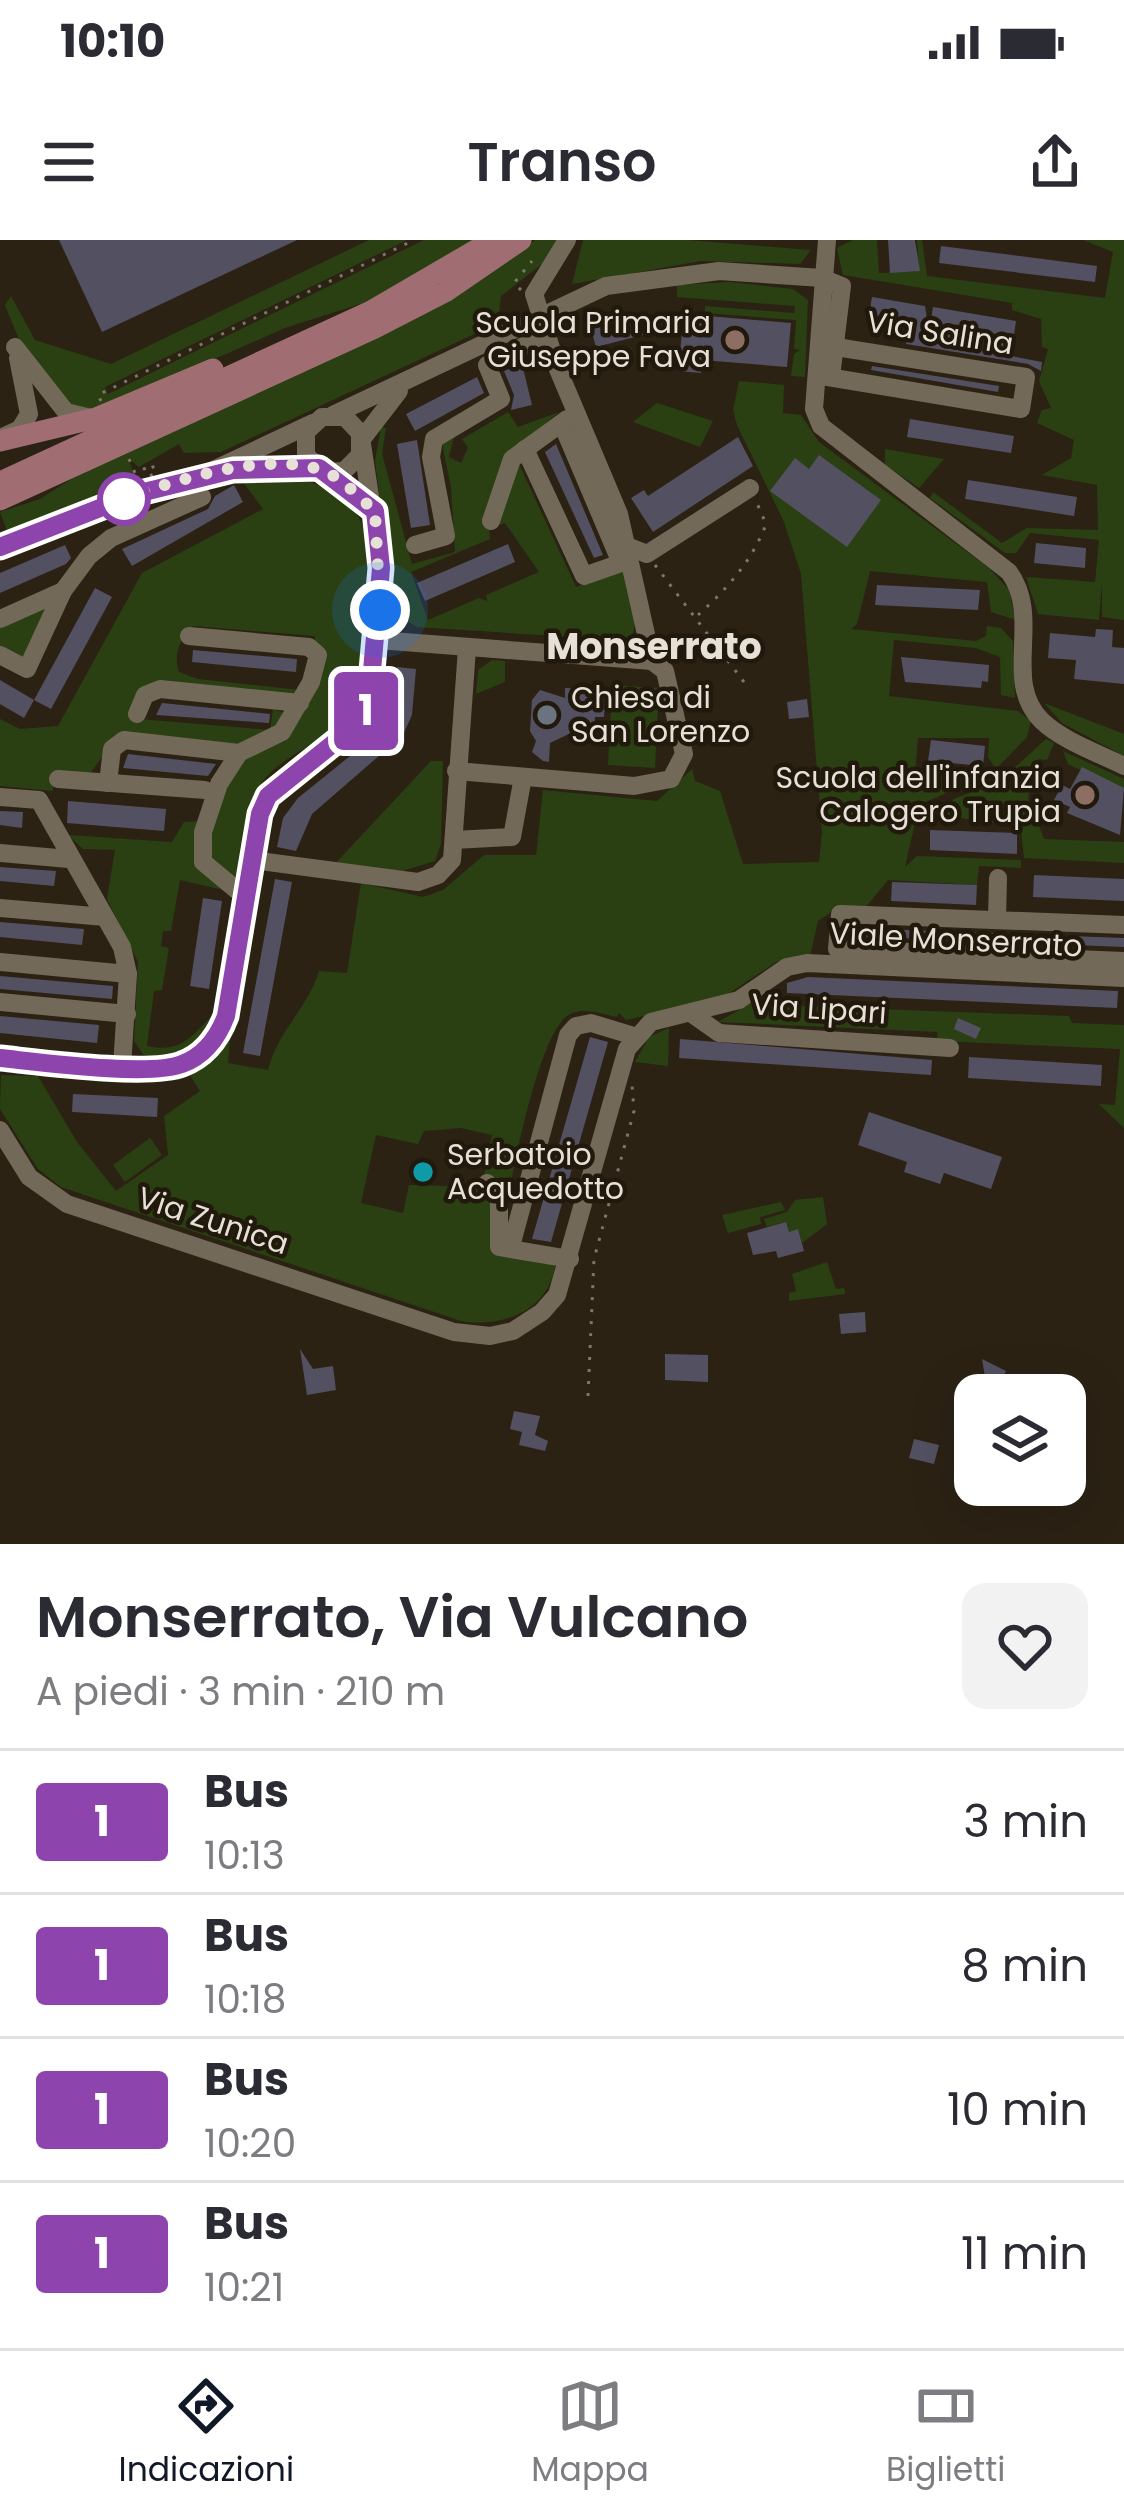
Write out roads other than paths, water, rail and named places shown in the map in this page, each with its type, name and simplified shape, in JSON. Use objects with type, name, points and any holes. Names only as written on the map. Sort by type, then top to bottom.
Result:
[{"type":"main road","points":[[0,482],[371,311],[493,240]]},
{"type":"main road","points":[[0,500],[375,328],[445,292],[521,240]]},
{"type":"main road","points":[[2,438],[99,411],[301,332],[371,311]]},
{"type":"street","points":[[525,449],[584,577],[621,563],[568,418],[534,294],[567,240]]},
{"type":"street","points":[[827,240],[822,278],[824,376],[814,409],[832,439],[998,563],[1020,587],[1026,614],[1024,684],[1029,706],[1054,730],[1124,766]]},
{"type":"street","points":[[0,547],[109,504],[209,472],[412,381],[562,303],[622,282],[685,273],[822,278]]},
{"type":"street","name":"Via Salina","points":[[822,278],[842,286],[836,346],[824,376],[1021,409],[1025,377],[836,346]]},
{"type":"street","points":[[415,545],[446,536],[431,457],[434,439],[501,398],[487,365],[545,335]]},
{"type":"street","points":[[2,438],[20,429],[29,414],[16,347],[66,412],[99,411]]},
{"type":"street","points":[[209,472],[322,470],[354,464],[385,404],[412,381]]},
{"type":"street","points":[[2,1060],[163,1069],[183,1064],[216,1036],[226,1016],[252,860],[268,796],[360,722],[374,688],[381,568],[375,511],[362,441],[354,423],[333,415]]},
{"type":"street","points":[[491,521],[507,467],[568,418]]},
{"type":"street","points":[[568,418],[638,550],[652,661]]},
{"type":"street","points":[[313,423],[304,444],[322,470],[375,511]]},
{"type":"street","points":[[638,550],[749,489]]},
{"type":"street","points":[[0,655],[27,669],[63,592],[89,556],[106,542],[202,497]]},
{"type":"street","points":[[106,542],[109,504]]},
{"type":"street","points":[[83,514],[89,556]]},
{"type":"street","points":[[0,619],[63,592]]},
{"type":"street","points":[[108,783],[112,749],[124,740],[239,753],[276,737],[300,704],[318,662],[312,648],[189,636]]},
{"type":"street","points":[[378,640],[652,661],[665,670],[683,748],[684,760],[676,776],[644,786],[456,771]]},
{"type":"street","points":[[252,860],[418,882],[448,866],[454,840],[466,648]]},
{"type":"street","points":[[137,714],[145,695],[160,689],[300,704]]},
{"type":"street","points":[[239,753],[210,802],[201,854],[208,871],[245,898]]},
{"type":"street","points":[[454,840],[512,837],[523,777]]},
{"type":"street","points":[[58,779],[206,790]]},
{"type":"street","points":[[0,796],[39,800],[126,958],[128,1014],[122,1066]]},
{"type":"street","points":[[0,853],[69,859]]},
{"type":"street","points":[[997,920],[998,878]]},
{"type":"street","points":[[0,908],[105,917]]},
{"type":"street","points":[[1124,925],[840,914],[837,949],[1124,961]]},
{"type":"street","points":[[0,962],[128,974]]},
{"type":"street","name":"Viale Monserrato","points":[[634,1036],[659,1019],[739,1000],[787,967],[807,963],[1124,978]]},
{"type":"street","points":[[0,1002],[128,1014]]},
{"type":"street","name":"Via Lipari","points":[[692,1014],[719,1033],[950,1048]]},
{"type":"street","points":[[487,1183],[499,1192],[499,1247],[570,1259],[634,1036],[591,1023],[576,1026],[568,1035],[512,1239]]},
{"type":"street","name":"Via Zunica","points":[[0,1130],[29,1177],[68,1204],[438,1327],[490,1336],[524,1326],[557,1294],[570,1259]]},
{"type":"place","name":"Scuola Primaria Giuseppe Fava","points":[[735,340]]},
{"type":"place","name":"Chiesa di San Lorenzo","points":[[547,715]]},
{"type":"place","name":"Scuola dell'infanzia Calogero Trupia","points":[[1085,795]]},
{"type":"place","name":"Serbatoio Acquedotto","points":[[423,1172]]},
{"type":"district","name":"Monserrato","points":[[654,646]]}]
